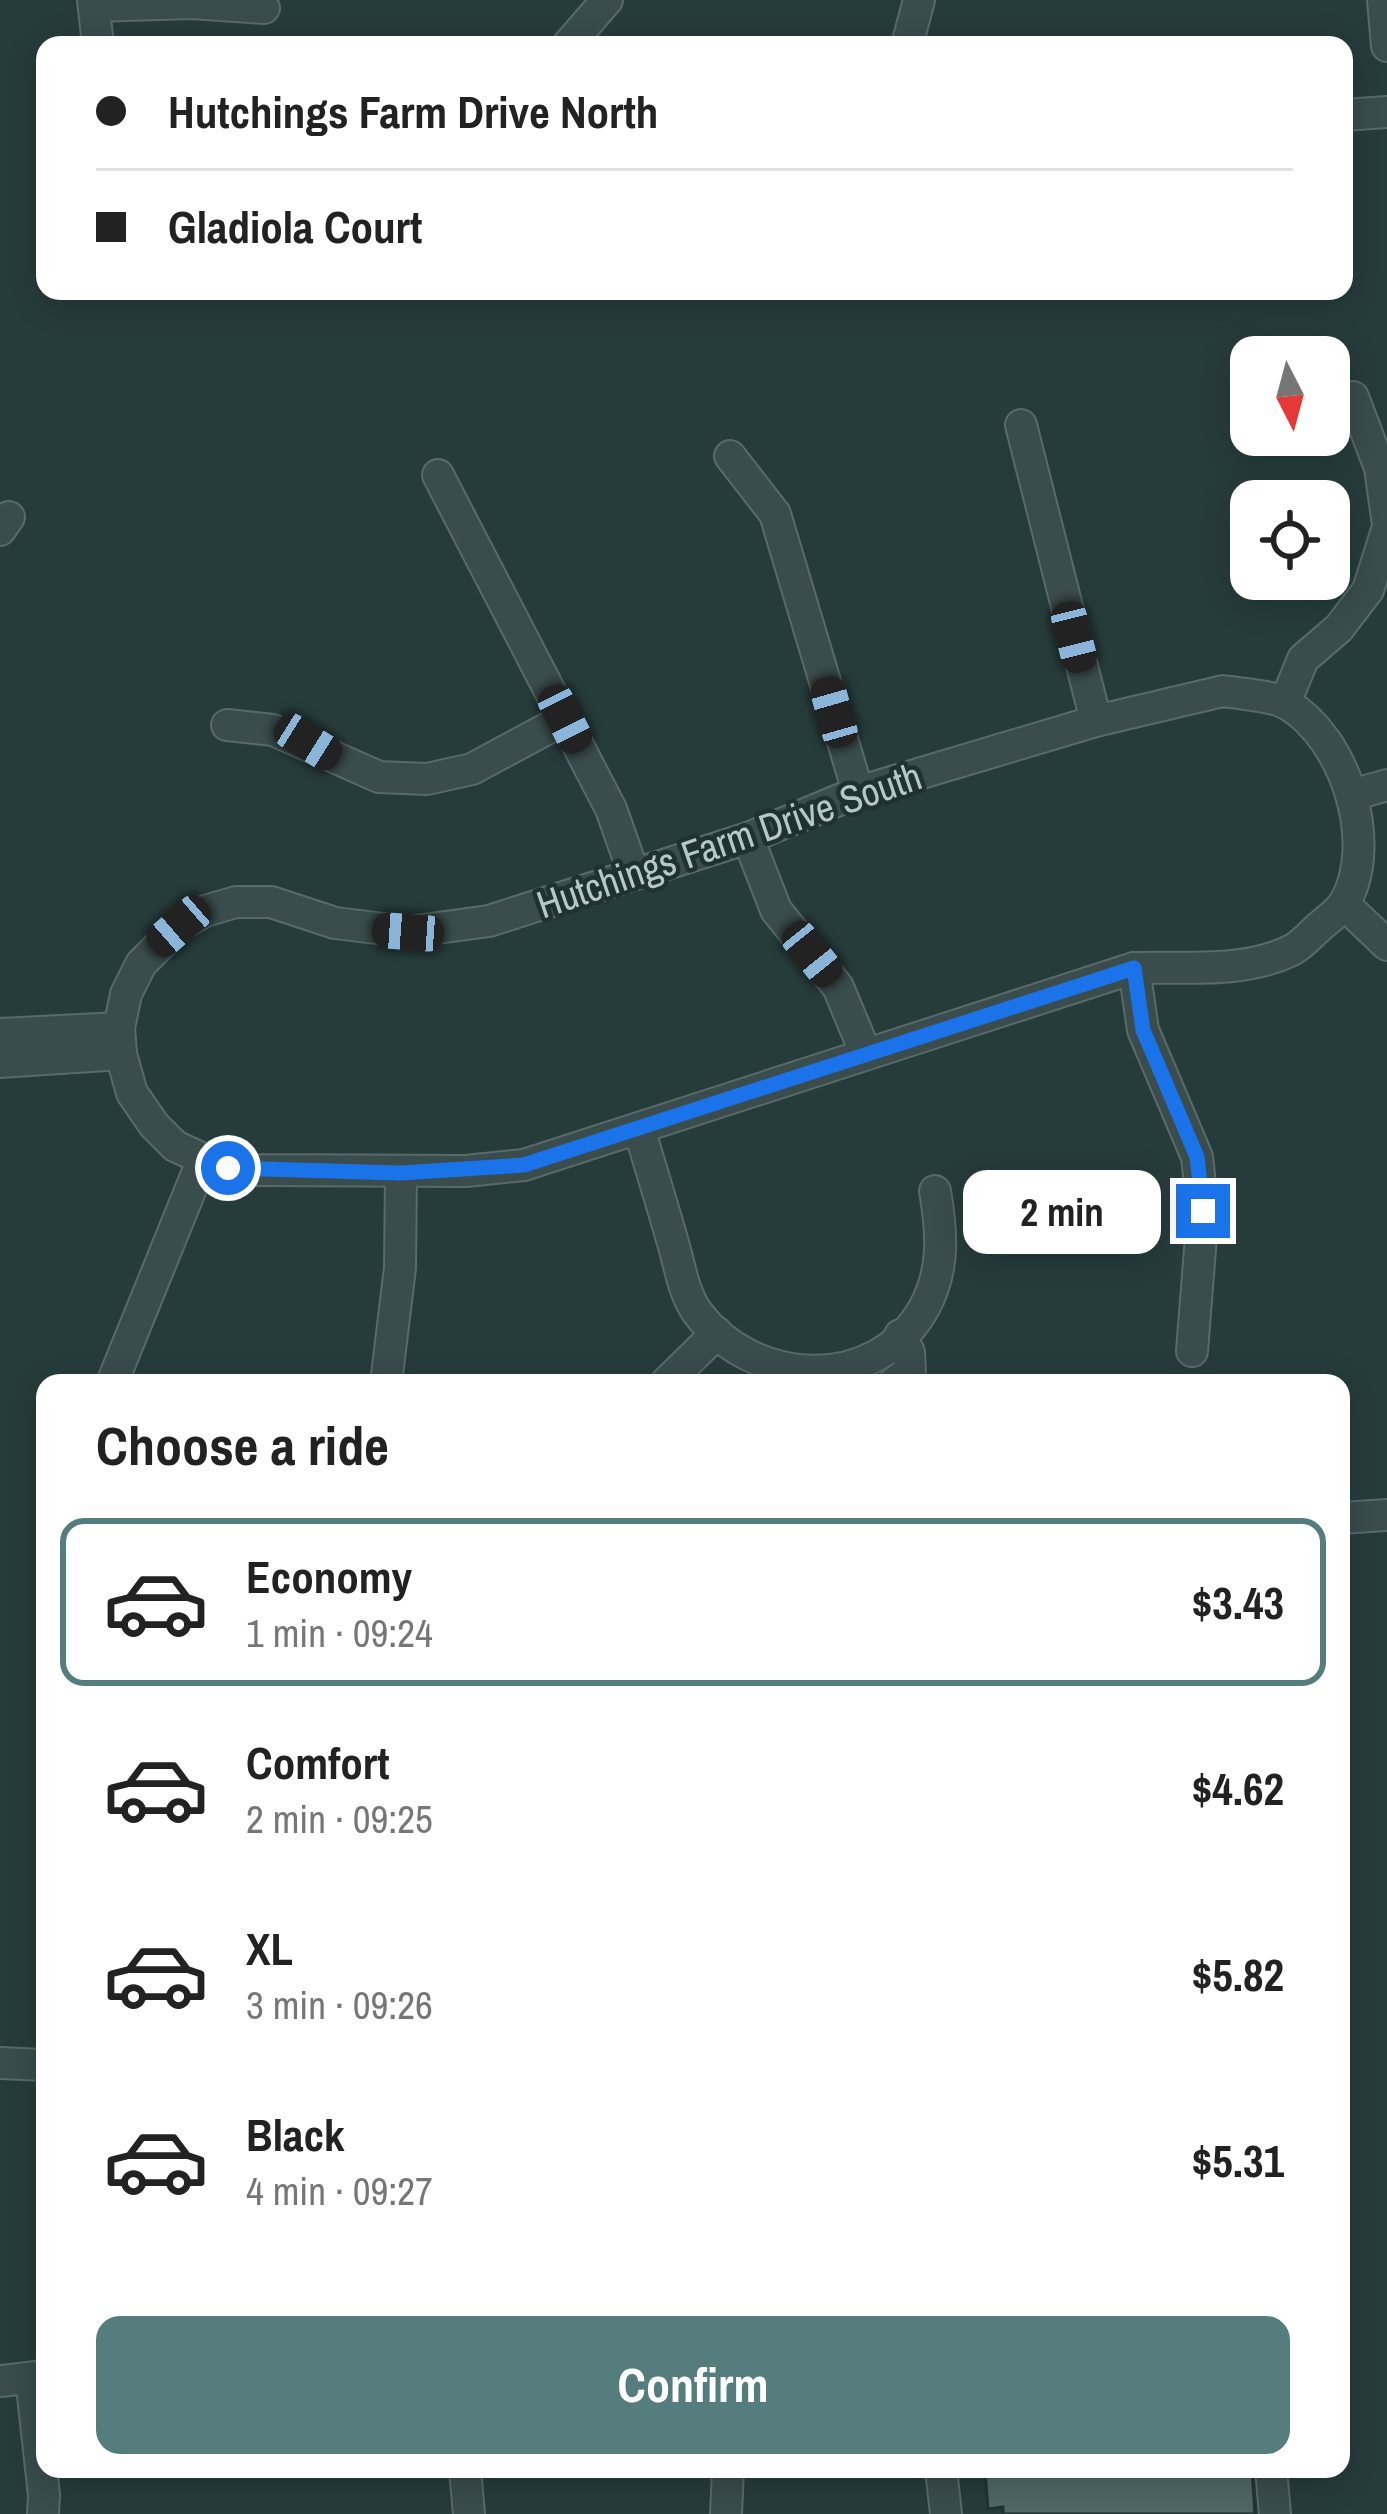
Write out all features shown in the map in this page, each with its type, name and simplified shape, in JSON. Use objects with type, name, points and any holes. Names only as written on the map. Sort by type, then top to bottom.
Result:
[{"type":"street","points":[[576,36],[607,0]]},
{"type":"street","points":[[909,36],[919,0]]},
{"type":"street","points":[[1383,0],[1387,46]]},
{"type":"street","points":[[97,36],[94,3],[264,8]]},
{"type":"street","points":[[1353,114],[1387,112]]},
{"type":"street","points":[[1353,397],[1380,468],[1387,518]]},
{"type":"street","points":[[1021,425],[1096,721]]},
{"type":"street","points":[[730,456],[776,514],[858,792]]},
{"type":"street","points":[[438,475],[610,808],[634,874]]},
{"type":"street","points":[[120,1041],[132,1093],[154,1125],[175,1146],[228,1168],[401,1173],[524,1165],[1134,968],[1228,968],[1260,963],[1296,949],[1344,904],[1372,826],[1352,795],[1330,744],[1285,703],[1303,658],[1339,628],[1368,590],[1387,530]]},
{"type":"street","name":"Hutchings Farm Drive South","points":[[120,1041],[126,994],[141,964],[179,926],[205,911],[236,902],[271,902],[335,923],[372,929],[444,930],[489,921],[748,838],[858,792],[1096,721],[1223,691],[1285,703]]},
{"type":"street","points":[[227,725],[273,730],[379,777],[427,779],[472,769],[565,719]]},
{"type":"street","points":[[1352,795],[1387,785]]},
{"type":"street","points":[[748,838],[776,910],[838,987],[866,1054]]},
{"type":"street","points":[[1344,904],[1387,945]]},
{"type":"street","points":[[1134,968],[1143,1030],[1197,1157],[1203,1211],[1192,1351]]},
{"type":"street","points":[[0,1034],[120,1041]]},
{"type":"street","points":[[0,1062],[120,1041]]},
{"type":"street","points":[[639,1128],[683,1283],[696,1310],[739,1353],[784,1370],[863,1373],[878,1352],[923,1310],[943,1240],[935,1192]]},
{"type":"street","points":[[116,1374],[202,1159]]},
{"type":"street","points":[[387,1374],[400,1268],[401,1173]]},
{"type":"street","points":[[675,1374],[717,1334]]},
{"type":"street","points":[[900,1335],[909,1352],[906,1374]]},
{"type":"street","points":[[1350,1517],[1387,1515]]},
{"type":"street","points":[[0,2063],[36,2065]]},
{"type":"street","points":[[25,2378],[36,2446]]},
{"type":"street","points":[[41,2478],[43,2514]]},
{"type":"street","points":[[466,2478],[470,2514]]},
{"type":"street","points":[[726,2514],[728,2478]]},
{"type":"street","points":[[942,2478],[946,2514]]},
{"type":"street","points":[[1271,2478],[1275,2514]]},
{"type":"building","points":[[985,2478],[1253,2478],[1255,2514],[1003,2514],[1003,2507],[988,2509]]},
{"type":"route","points":[[228,1168],[401,1173],[524,1165],[1134,968],[1143,1030],[1197,1157],[1203,1211]]}]
